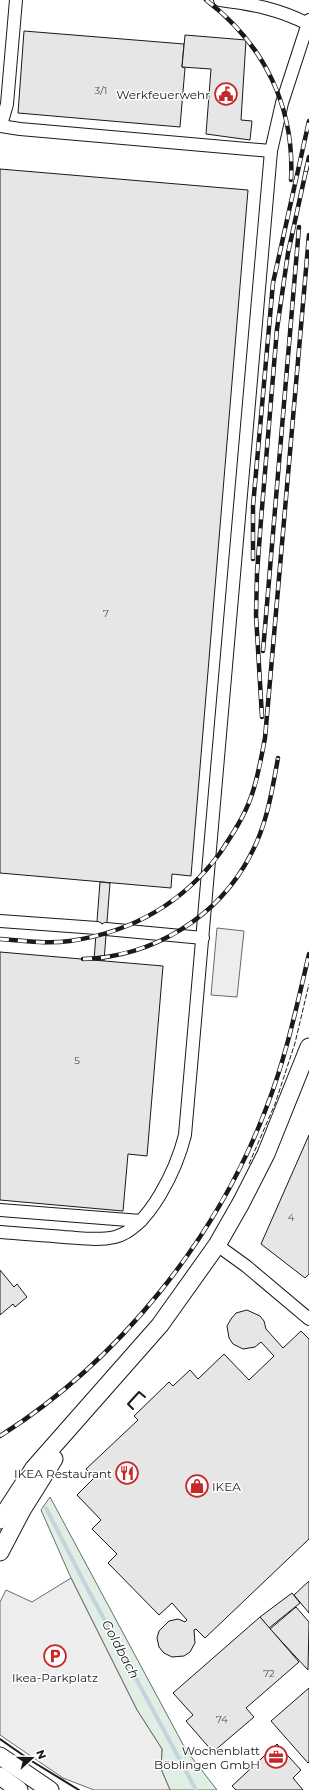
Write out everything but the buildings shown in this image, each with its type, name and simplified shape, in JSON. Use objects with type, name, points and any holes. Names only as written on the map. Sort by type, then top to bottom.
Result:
[{"type":"main road","points":[[0,1520],[34,1468],[160,1325],[217,1245],[241,1203],[266,1154],[309,1047]]},
{"type":"main road","points":[[0,1552],[22,1510],[61,1449],[72,1425]]},
{"type":"main road","points":[[0,1756],[50,1790]]},
{"type":"main road","points":[[0,1776],[19,1790]]},
{"type":"street","points":[[16,0],[7,104],[0,125],[20,129],[271,151]]},
{"type":"street","points":[[0,1232],[93,1240],[116,1237],[141,1221],[161,1193],[179,1158],[185,1135],[271,151],[282,103],[308,22],[287,13],[260,5],[220,0]]},
{"type":"street","points":[[0,921],[101,928],[203,938]]},
{"type":"street","points":[[0,1210],[141,1221]]},
{"type":"street","points":[[217,1245],[246,1266],[309,1319]]},
{"type":"green space","points":[[50,1497],[186,1750],[217,1790],[170,1790],[161,1769],[162,1749],[137,1710],[71,1578],[41,1510]]},
{"type":"shaded area","points":[[217,928],[244,931],[237,997],[211,995]]},
{"type":"shaded area","name":"Ikea-Parkplatz","points":[[71,1578],[137,1710],[162,1749],[161,1769],[170,1790],[94,1790],[63,1778],[0,1735],[0,1602],[6,1590],[32,1602]]},
{"type":"waterway","name":"Goldbach","points":[[46,1508],[196,1790]]},
{"type":"railway","points":[[206,0],[226,17],[244,36],[272,79],[288,127],[291,153],[291,180]]},
{"type":"railway","points":[[253,559],[253,506],[273,283],[309,121]]},
{"type":"railway","points":[[306,171],[309,157]]},
{"type":"railway","points":[[262,717],[256,615],[257,573],[261,520],[277,329],[288,253],[307,166]]},
{"type":"railway","points":[[263,651],[299,227]]},
{"type":"railway","points":[[0,939],[61,942],[93,937],[135,922],[154,912],[190,887],[205,871],[229,839],[248,804],[257,775],[265,738],[309,235]]},
{"type":"railway","points":[[83,959],[134,951],[158,942],[181,929],[202,914],[221,897],[237,877],[257,843],[274,783],[278,758]]},
{"type":"railway","points":[[0,1436],[44,1406],[85,1371],[124,1333],[160,1292],[192,1248],[221,1202],[246,1155],[267,1106],[285,1050],[309,954]]},
{"type":"fence","points":[[249,1164],[275,1104],[295,1043],[309,984]]},
{"type":"wall","points":[[133,1409],[128,1404],[139,1392],[145,1397]]},
{"type":"wall","points":[[0,1739],[30,1760],[79,1790]]},
{"type":"place","name":"Werkfeuerwehr","points":[[226,94]]},
{"type":"place","name":"IKEA Restaurant","points":[[127,1473]]},
{"type":"place","name":"IKEA","points":[[197,1486]]},
{"type":"place","name":"Ikea-Parkplatz","points":[[55,1656]]},
{"type":"place","name":"Wochenblatt Böblingen GmbH","points":[[276,1757]]}]
